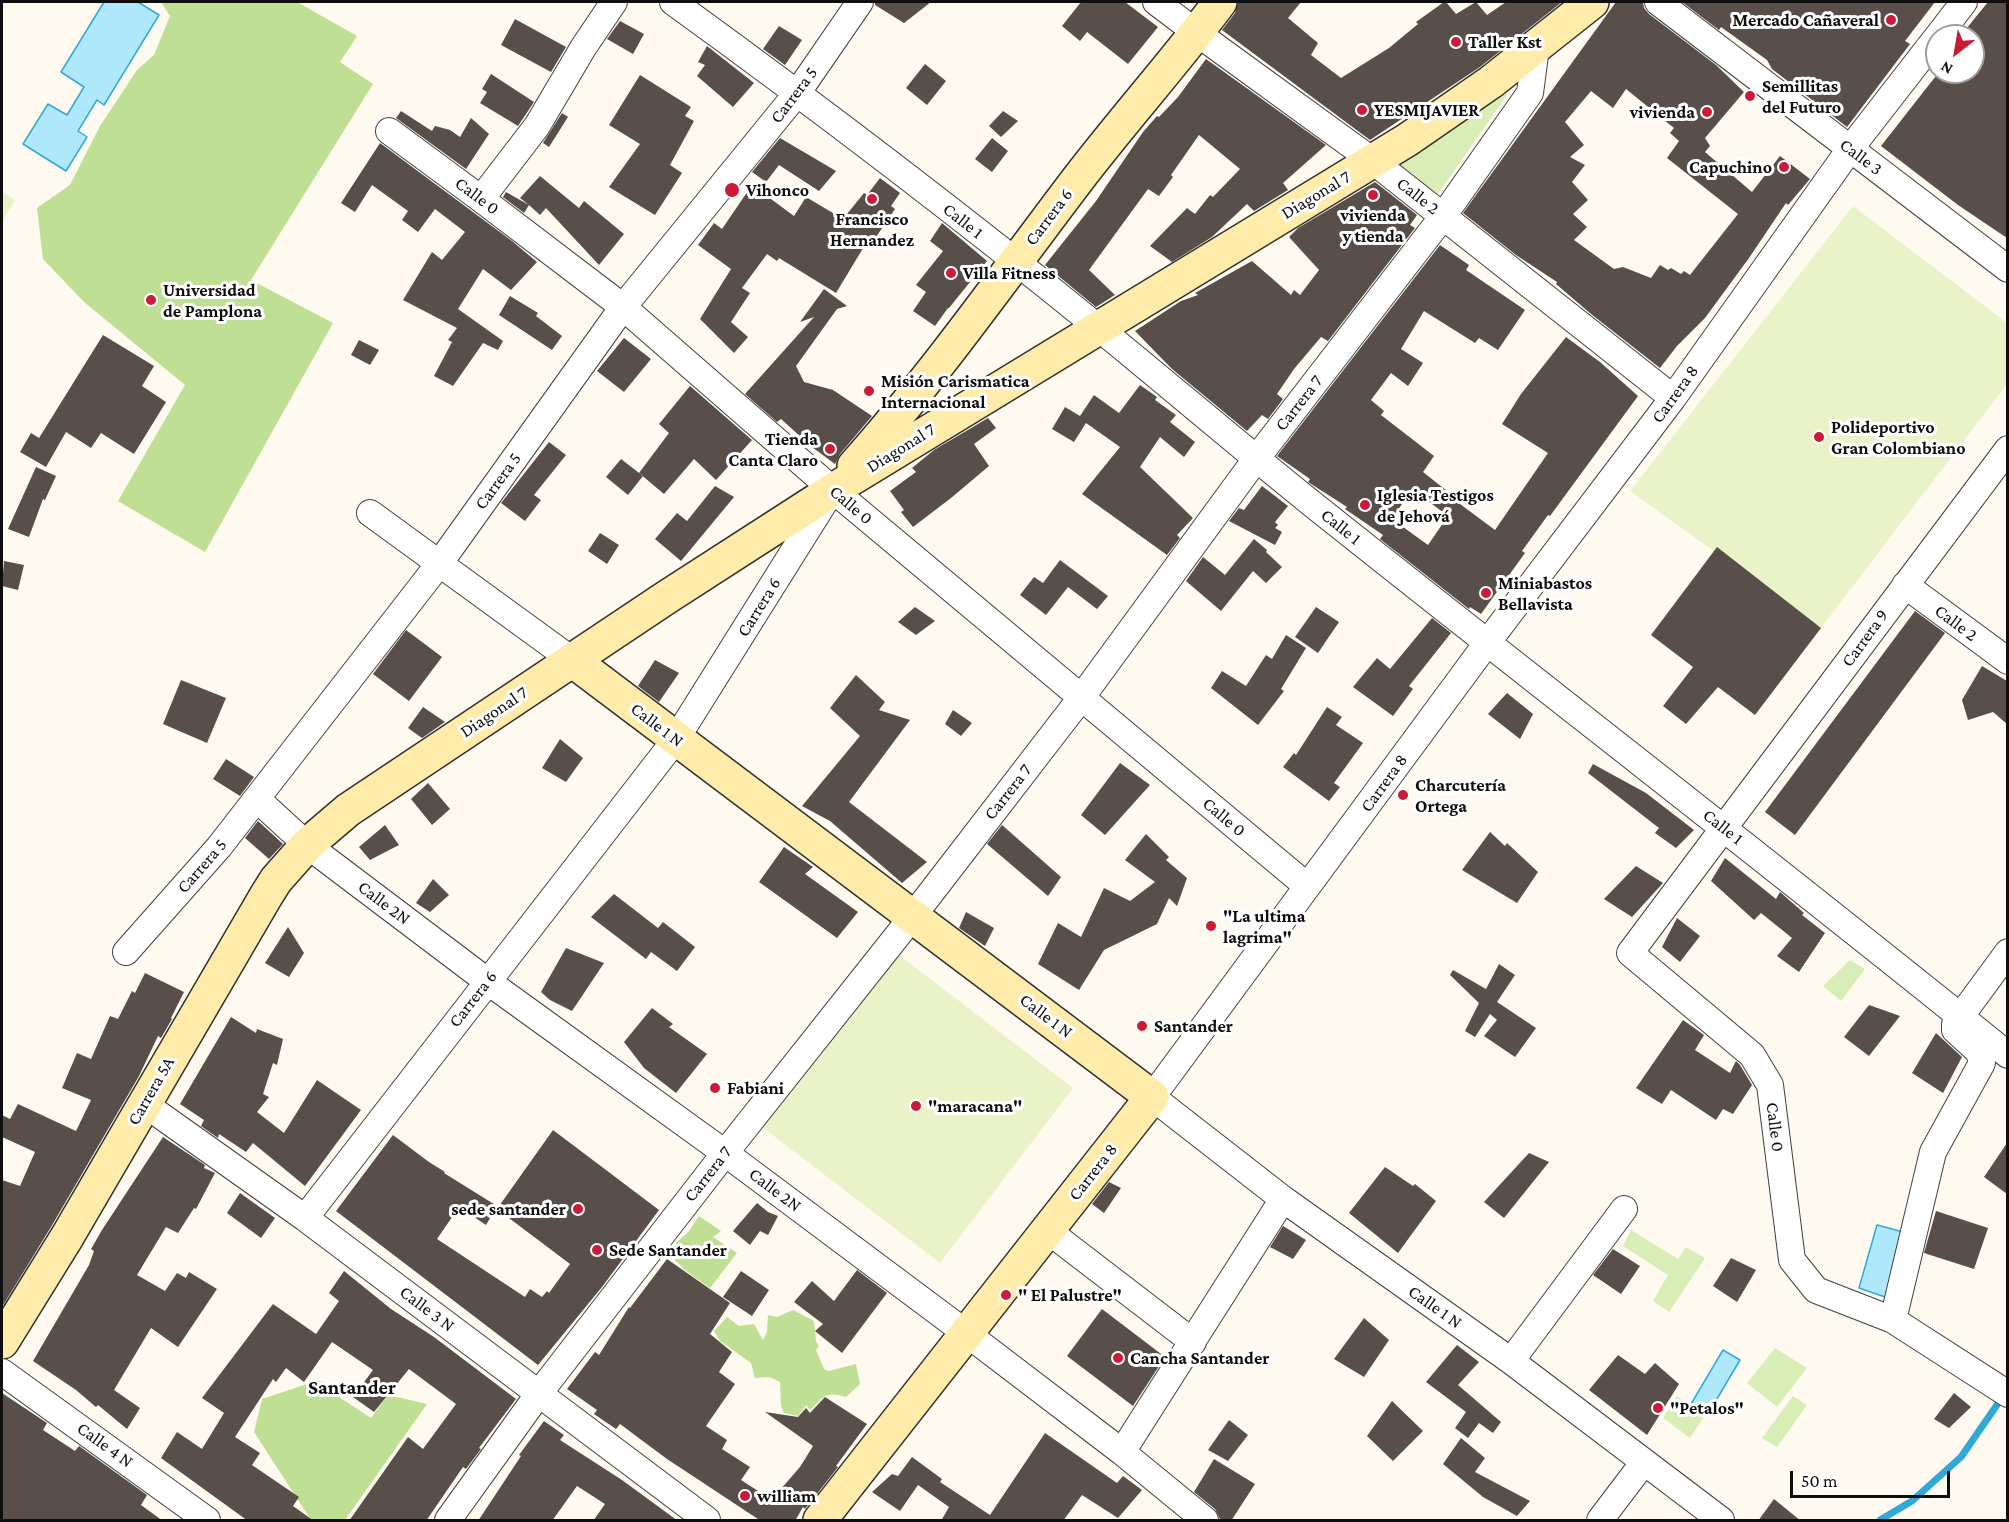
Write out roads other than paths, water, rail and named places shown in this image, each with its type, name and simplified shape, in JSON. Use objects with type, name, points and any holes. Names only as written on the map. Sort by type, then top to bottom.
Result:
[{"type":"street","points":[[482,199],[537,126],[614,2]]},
{"type":"street","name":"Calle 1","points":[[673,2],[798,92],[1098,327],[1256,459],[1486,643],[1725,828],[2002,1051]]},
{"type":"street","name":"Carrera 5","points":[[126,952],[219,847],[439,564],[623,307],[798,92],[860,2]]},
{"type":"street","name":"Calle 2","points":[[1156,2],[1373,160],[1673,398]]},
{"type":"street","name":"Carrera 6","points":[[305,1218],[676,739],[832,490],[883,431],[1105,144],[1221,2]]},
{"type":"street","name":"Diagonal 7","points":[[307,845],[348,810],[832,490],[1448,112],[1592,2]]},
{"type":"street","name":"Calle 3","points":[[1658,2],[2007,268]]},
{"type":"street","name":"Carrera 8","points":[[1947,24],[1964,2]]},
{"type":"street","name":"Carrera 7","points":[[448,1521],[540,1392],[724,1153],[913,916],[1081,698],[1256,459],[1443,216],[1530,93],[1536,47]]},
{"type":"street","name":"Carrera 8","points":[[820,1521],[1152,1097],[1486,643],[1673,398],[1850,149],[1925,52]]},
{"type":"street","name":"Calle 0","points":[[389,131],[623,307],[832,490],[1307,886]]},
{"type":"street","name":"Carrera 9","points":[[1725,828],[2007,449]]},
{"type":"street","name":"Calle 1 N","points":[[370,513],[572,660],[913,916],[1283,1199],[1511,1361],[1720,1521]]},
{"type":"street","name":"Calle 2","points":[[1905,585],[2007,661]]},
{"type":"street","name":"Calle 2N","points":[[257,799],[307,845],[487,981],[966,1333],[1122,1452],[1204,1520]]},
{"type":"street","name":"Calle 0","points":[[1725,828],[1630,953],[1752,1055],[1770,1085],[1792,1260],[1816,1290],[1893,1320],[2003,1382]]},
{"type":"street","name":"Carrera 5A","points":[[2,1342],[67,1237],[143,1103],[266,896],[276,880],[307,845]]},
{"type":"street","points":[[1893,1320],[1933,1152],[1982,1063],[1979,1052],[1955,1030],[1954,1024],[1966,1020],[2007,952]]},
{"type":"street","name":"Calle 3 N","points":[[143,1103],[305,1218],[540,1392],[707,1521]]},
{"type":"street","points":[[1122,1452],[1283,1199]]},
{"type":"street","points":[[1511,1361],[1624,1209]]},
{"type":"street","points":[[1047,1230],[1193,1342]]},
{"type":"street","name":"Calle 4 N","points":[[2,1372],[207,1521]]},
{"type":"street","points":[[1600,1521],[1644,1462]]},
{"type":"water","points":[[104,2],[138,2],[159,15],[104,105],[97,100],[78,131],[87,137],[66,171],[23,144],[48,104],[67,115],[84,87],[61,72]]},
{"type":"water","points":[[1877,1225],[1907,1233],[1888,1298],[1859,1288]]},
{"type":"water","points":[[1723,1350],[1740,1360],[1708,1414],[1691,1404]]},
{"type":"waterway","points":[[1880,1520],[1912,1501],[1961,1457],[1999,1402]]},
{"type":"place","name":"Mercado Cañaveral","points":[[1891,20]]},
{"type":"place","name":"Taller Kst","points":[[1456,42]]},
{"type":"place","name":"Semillitas del Futuro","points":[[1750,96]]},
{"type":"place","name":"YESMIJAVIER","points":[[1362,110]]},
{"type":"place","name":"vivienda","points":[[1707,112]]},
{"type":"place","name":"Capuchino","points":[[1784,167]]},
{"type":"place","name":"Vihonco","points":[[732,190]]},
{"type":"place","name":"vivienda y tienda","points":[[1373,195]]},
{"type":"place","name":"Francisco Hernandez","points":[[872,199]]},
{"type":"place","name":"Villa Fitness","points":[[951,273]]},
{"type":"place","name":"Universidad de Pamplona","points":[[151,300]]},
{"type":"place","name":"Misión Carismatica Internacional","points":[[869,391]]},
{"type":"place","name":"Polideportivo Gran Colombiano","points":[[1819,437]]},
{"type":"place","name":"Tienda Canta Claro","points":[[830,449]]},
{"type":"place","name":"Iglesia Testigos de Jehová","points":[[1365,505]]},
{"type":"place","name":"Miniabastos Bellavista","points":[[1486,593]]},
{"type":"place","name":"Charcutería Ortega","points":[[1403,795]]},
{"type":"place","name":"\"La ultima lagrima\"","points":[[1211,926]]},
{"type":"place","name":"Santander","points":[[1142,1026]]},
{"type":"place","name":"Fabiani","points":[[715,1088]]},
{"type":"place","name":"\"maracana\"","points":[[916,1106]]},
{"type":"place","name":"sede santander","points":[[578,1209]]},
{"type":"place","name":"Sede Santander","points":[[597,1250]]},
{"type":"place","name":"\" El Palustre\"","points":[[1006,1295]]},
{"type":"place","name":"Cancha Santander","points":[[1118,1358]]},
{"type":"place","name":"\"Petalos\"","points":[[1658,1408]]},
{"type":"place","name":"william","points":[[745,1496]]},
{"type":"district","name":"Santander","points":[[352,1388]]}]
